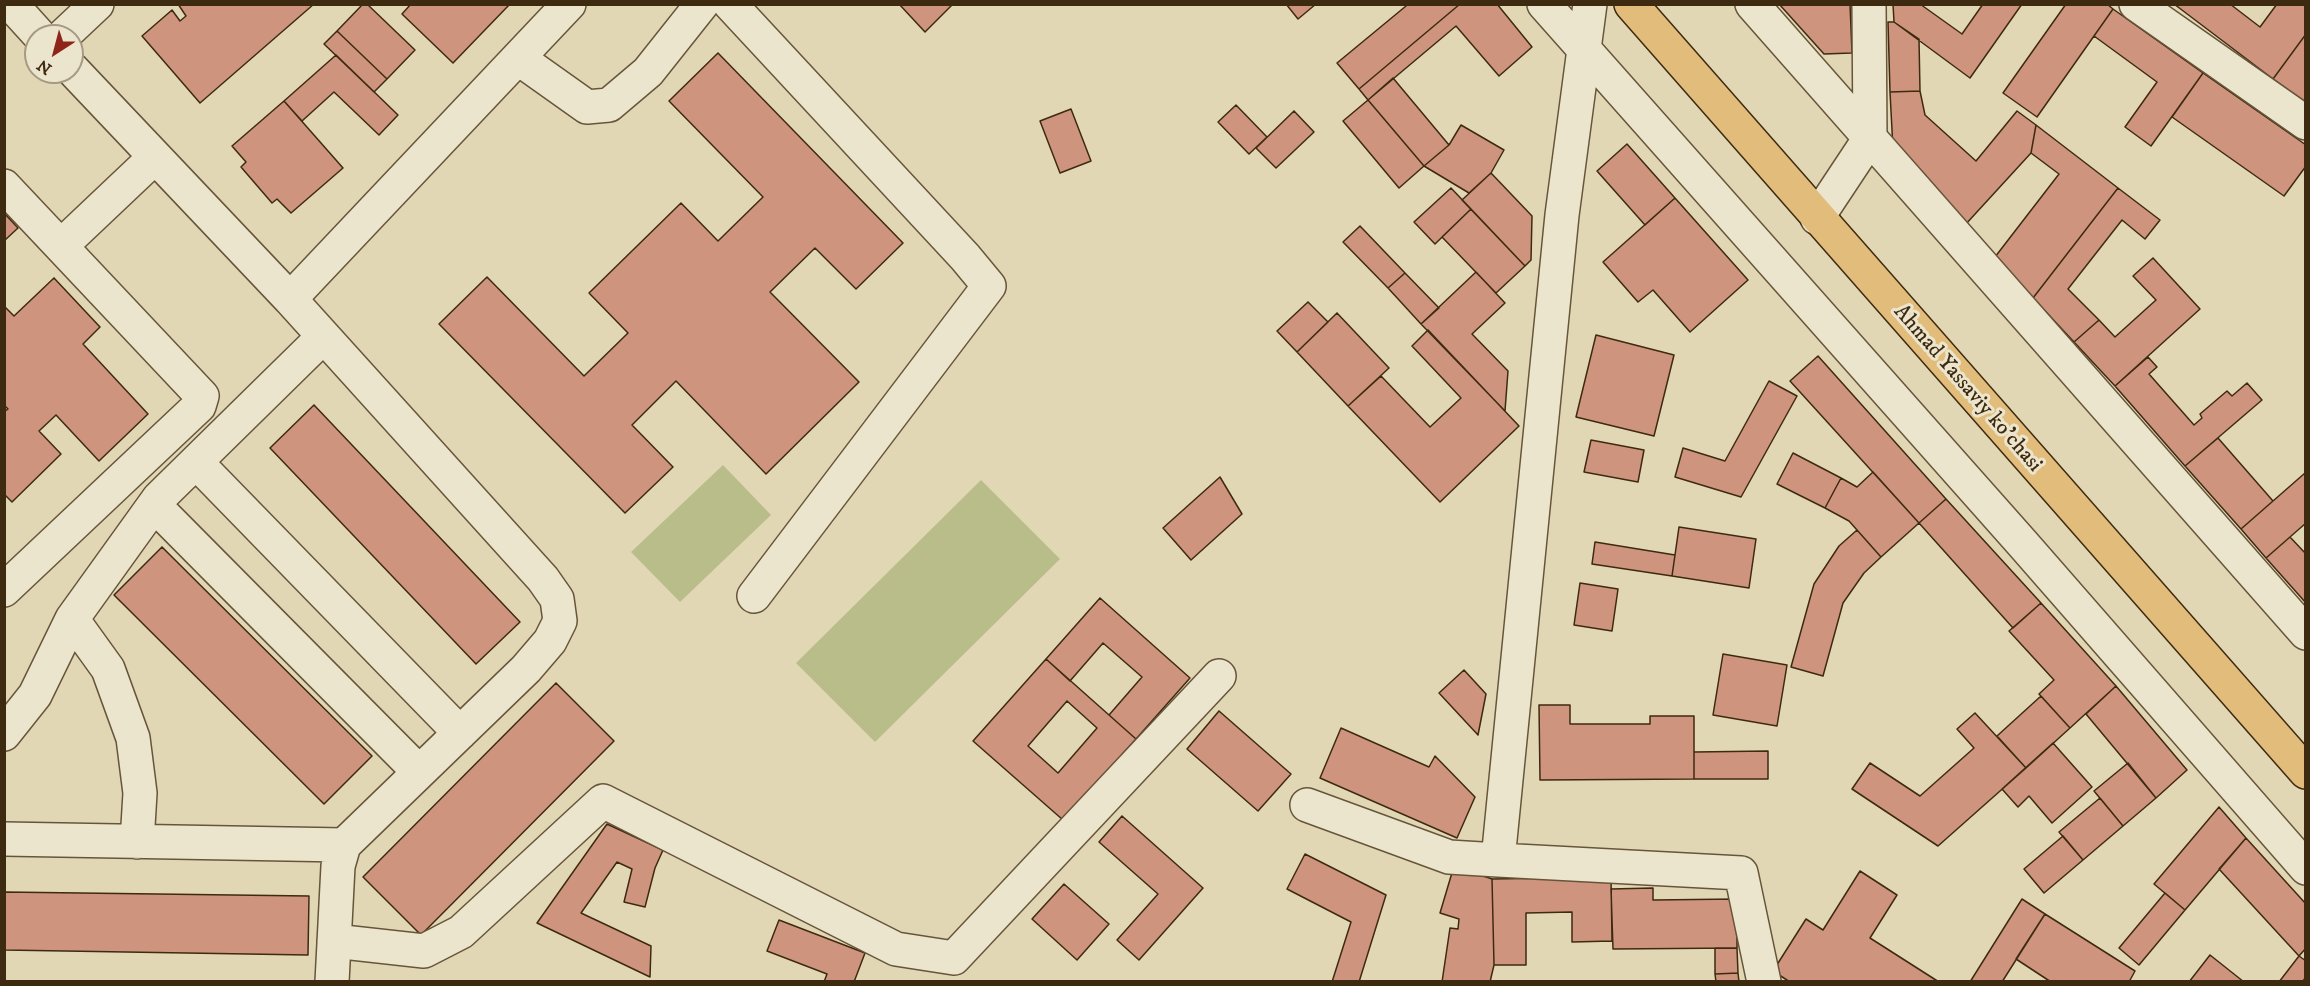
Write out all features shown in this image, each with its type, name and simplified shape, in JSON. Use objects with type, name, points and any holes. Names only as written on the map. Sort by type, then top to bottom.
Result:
[{"type":"main road","name":"Ahmad Yassaviy ko'chasi","points":[[1630,4],[2306,772]]},
{"type":"street","points":[[11,4],[29,24]]},
{"type":"street","points":[[76,24],[97,4]]},
{"type":"street","points":[[290,299],[569,4]]},
{"type":"street","points":[[518,58],[587,107],[609,105],[648,72],[702,4]]},
{"type":"street","points":[[729,4],[965,256],[989,286],[754,596]]},
{"type":"street","points":[[1544,4],[2306,868]]},
{"type":"street","points":[[1498,860],[1562,215],[1590,4]]},
{"type":"street","points":[[1752,4],[2306,633]]},
{"type":"street","points":[[1817,218],[1870,138],[1869,4]]},
{"type":"street","points":[[2136,4],[2306,123]]},
{"type":"street","points":[[84,82],[290,299],[543,579],[557,599],[560,621],[550,641],[526,669],[344,845],[338,866],[332,981]]},
{"type":"street","points":[[61,246],[155,157]]},
{"type":"street","points":[[4,186],[202,396],[199,406],[4,590]]},
{"type":"street","points":[[4,734],[35,694],[72,619],[154,505],[323,337]]},
{"type":"street","points":[[196,462],[460,733]]},
{"type":"street","points":[[154,505],[419,772]]},
{"type":"street","points":[[72,619],[108,669],[133,738],[140,793],[137,842]]},
{"type":"street","points":[[334,941],[424,951],[461,932],[603,801],[896,950],[954,958],[1219,676]]},
{"type":"street","points":[[1307,805],[1449,857],[1741,873],[1764,981]]},
{"type":"street","points":[[4,839],[344,845]]},
{"type":"green space","points":[[723,465],[771,515],[680,602],[631,552]]},
{"type":"green space","points":[[981,480],[1060,559],[875,742],[796,663]]},
{"type":"building","points":[[178,4],[314,4],[200,103],[142,36],[172,10],[180,21],[186,16]]},
{"type":"building","points":[[363,4],[367,4],[415,50],[387,79],[337,31]]},
{"type":"building","points":[[411,4],[510,4],[453,63],[402,14]]},
{"type":"building","points":[[899,4],[953,4],[925,32]]},
{"type":"building","points":[[1286,4],[1316,4],[1298,19]]},
{"type":"building","points":[[1405,4],[1460,4],[1359,89],[1337,63],[1406,6]]},
{"type":"building","points":[[1460,4],[1497,4],[1532,47],[1499,76],[1456,26],[1368,100],[1359,89]]},
{"type":"building","points":[[1779,4],[1850,4],[1852,53],[1824,54]]},
{"type":"building","points":[[1893,4],[1920,4],[1962,34],[1983,4],[2022,4],[1970,78],[1894,22]]},
{"type":"building","points":[[2066,4],[2107,4],[2113,9],[2037,117],[2003,93]]},
{"type":"building","points":[[2174,4],[2230,4],[2260,27],[2277,4],[2306,4],[2306,34],[2273,79]]},
{"type":"building","points":[[2113,9],[2203,73],[2151,146],[2125,127],[2157,82],[2094,36]]},
{"type":"building","points":[[1888,22],[1894,22],[1919,39],[1920,91],[1890,92]]},
{"type":"building","points":[[337,31],[387,79],[374,92],[324,44]]},
{"type":"building","points":[[2306,34],[2306,103],[2273,79]]},
{"type":"building","points":[[718,53],[903,243],[856,289],[815,248],[770,292],[859,382],[766,474],[676,381],[632,425],[673,467],[625,513],[439,324],[487,277],[584,376],[628,333],[589,293],[681,203],[718,241],[763,197],[669,101]]},
{"type":"building","points":[[336,55],[398,115],[379,135],[334,92],[302,121],[284,101]]},
{"type":"building","points":[[2203,73],[2306,145],[2306,166],[2284,196],[2172,117]]},
{"type":"building","points":[[1393,78],[1449,145],[1424,166],[1368,100]]},
{"type":"building","points":[[1920,91],[1925,115],[1976,161],[2017,111],[2036,125],[2031,153],[1965,225],[1893,149],[1890,92]]},
{"type":"building","points":[[1368,100],[1424,166],[1399,188],[1343,121]]},
{"type":"building","points":[[284,101],[343,168],[291,213],[277,199],[272,203],[241,167],[246,162],[232,146]]},
{"type":"building","points":[[1236,105],[1267,137],[1249,154],[1218,122]]},
{"type":"building","points":[[1071,109],[1091,161],[1060,173],[1040,121]]},
{"type":"building","points":[[1294,111],[1314,132],[1276,168],[1256,148]]},
{"type":"building","points":[[1461,125],[1504,150],[1491,173],[1469,193],[1424,166],[1449,145]]},
{"type":"building","points":[[2036,125],[2118,188],[2033,298],[1995,257],[2059,174],[2031,153]]},
{"type":"building","points":[[1627,144],[1675,198],[1645,225],[1597,171]]},
{"type":"building","points":[[1491,173],[1532,216],[1531,260],[1525,266],[1462,200]]},
{"type":"building","points":[[1451,188],[1471,209],[1435,244],[1414,222]]},
{"type":"building","points":[[2118,188],[2160,220],[2145,239],[2122,220],[2068,289],[2099,320],[2074,342],[2033,298]]},
{"type":"building","points":[[1675,198],[1748,280],[1690,332],[1653,290],[1638,302],[1603,262]]},
{"type":"building","points":[[1471,209],[1525,266],[1496,293],[1442,237]]},
{"type":"building","points":[[4,213],[18,228],[4,241]]},
{"type":"building","points":[[1360,226],[1405,273],[1388,288],[1343,242]]},
{"type":"building","points":[[2153,258],[2200,309],[2115,386],[2074,342],[2099,320],[2115,337],[2156,300],[2133,276]]},
{"type":"building","points":[[1476,272],[1505,303],[1472,334],[1508,371],[1505,411],[1421,324]]},
{"type":"building","points":[[1405,273],[1439,308],[1421,324],[1388,288]]},
{"type":"building","points":[[54,278],[100,327],[83,344],[148,414],[99,461],[56,415],[39,431],[61,454],[12,502],[4,494],[4,412],[8,409],[4,405],[4,306],[14,316]]},
{"type":"building","points":[[1308,302],[1328,322],[1297,352],[1277,331]]},
{"type":"building","points":[[1337,313],[1389,368],[1348,406],[1297,352]]},
{"type":"building","points":[[1428,330],[1519,426],[1440,502],[1348,406],[1381,376],[1430,427],[1461,398],[1412,346]]},
{"type":"building","points":[[1596,335],[1674,355],[1654,436],[1576,417]]},
{"type":"building","points":[[1818,356],[1946,499],[1919,523],[1790,381]]},
{"type":"building","points":[[2148,357],[2157,367],[2149,374],[2194,425],[2202,418],[2200,414],[2227,391],[2232,396],[2247,383],[2262,400],[2185,466],[2115,386]]},
{"type":"building","points":[[1769,381],[1797,396],[1741,497],[1675,477],[1683,448],[1725,461]]},
{"type":"building","points":[[314,405],[520,622],[476,664],[270,448]]},
{"type":"building","points":[[2218,438],[2273,501],[2241,529],[2185,466]]},
{"type":"building","points":[[1591,440],[1644,450],[1638,482],[1584,472]]},
{"type":"building","points":[[1793,453],[1841,478],[1825,508],[1777,484]]},
{"type":"building","points":[[1873,472],[1919,523],[1881,557],[1849,521],[1825,508],[1841,478],[1857,487]]},
{"type":"building","points":[[2305,473],[2306,523],[2266,558],[2241,529]]},
{"type":"building","points":[[1220,477],[1242,514],[1191,560],[1163,528]]},
{"type":"building","points":[[1946,499],[2041,603],[2013,628],[1919,523]]},
{"type":"building","points":[[1679,527],[1756,539],[1749,588],[1672,576]]},
{"type":"building","points":[[1857,530],[1881,557],[1864,573],[1843,603],[1823,676],[1791,667],[1814,584],[1839,546]]},
{"type":"building","points":[[2290,537],[2306,554],[2306,603],[2266,558]]},
{"type":"building","points":[[1595,542],[1675,555],[1672,576],[1592,564]]},
{"type":"building","points":[[162,547],[372,756],[324,804],[114,595]]},
{"type":"building","points":[[1580,583],[1618,589],[1612,631],[1574,625]]},
{"type":"building","points":[[1100,598],[1190,678],[1136,739],[1109,715],[1142,677],[1103,643],[1070,681],[1046,659]]},
{"type":"building","points":[[2041,603],[2116,686],[2070,728],[2039,694],[2054,680],[2009,631]]},
{"type":"building","points":[[1723,654],[1787,665],[1777,726],[1713,715]]},
{"type":"building","points":[[1046,659],[1136,739],[1063,820],[973,741]],"holes":[[[1067,701],[1097,728],[1058,773],[1028,746]]]},
{"type":"building","points":[[1464,670],[1486,694],[1478,735],[1439,693]]},
{"type":"building","points":[[556,683],[614,741],[421,935],[363,877]]},
{"type":"building","points":[[2116,686],[2187,770],[2156,798],[2086,714]]},
{"type":"building","points":[[2041,696],[2070,728],[2026,768],[1997,736]]},
{"type":"building","points":[[1539,705],[1570,705],[1570,724],[1650,724],[1650,716],[1694,716],[1694,779],[1540,780]]},
{"type":"building","points":[[1219,711],[1291,774],[1258,811],[1187,749]]},
{"type":"building","points":[[1975,713],[2026,768],[1938,846],[1852,789],[1870,763],[1920,796],[1974,748],[1957,729]]},
{"type":"building","points":[[1341,728],[1429,767],[1435,756],[1475,797],[1457,838],[1320,778]]},
{"type":"building","points":[[2053,743],[2092,787],[2052,823],[2029,796],[2018,807],[2002,789]]},
{"type":"building","points":[[1768,751],[1768,779],[1694,779],[1694,752]]},
{"type":"building","points":[[2128,763],[2156,798],[2123,826],[2094,791]]},
{"type":"building","points":[[2100,798],[2123,826],[2083,860],[2059,832]]},
{"type":"building","points":[[2219,807],[2246,838],[2185,910],[2154,884]]},
{"type":"building","points":[[1122,816],[1203,888],[1139,960],[1117,940],[1158,894],[1099,842]]},
{"type":"building","points":[[607,824],[663,850],[655,868],[645,907],[624,902],[632,869],[617,862],[581,913],[651,946],[650,977],[537,923]]},
{"type":"building","points":[[2063,836],[2083,860],[2044,893],[2024,869]]},
{"type":"building","points":[[2246,838],[2306,904],[2306,948],[2299,956],[2219,869]]},
{"type":"building","points":[[1305,854],[1386,895],[1359,982],[1332,982],[1351,922],[1287,889]]},
{"type":"building","points":[[1454,866],[1492,879],[1494,965],[1490,982],[1442,982],[1450,928],[1458,929],[1459,919],[1440,913]]},
{"type":"building","points":[[1860,871],[1897,895],[1870,938],[1939,982],[1790,982],[1773,971],[1806,919],[1823,930]]},
{"type":"building","points":[[1611,877],[1612,941],[1572,942],[1572,912],[1526,913],[1526,965],[1494,965],[1492,879]]},
{"type":"building","points":[[1064,884],[1109,924],[1077,960],[1032,919]]},
{"type":"building","points":[[1653,888],[1653,900],[1737,899],[1737,948],[1613,949],[1611,889]]},
{"type":"building","points":[[4,892],[309,896],[308,955],[4,950]]},
{"type":"building","points":[[2165,893],[2185,910],[2139,965],[2119,948]]},
{"type":"building","points":[[2022,899],[2045,914],[2002,982],[1970,982]]},
{"type":"building","points":[[2045,914],[2135,971],[2129,982],[2051,982],[2016,959]]},
{"type":"building","points":[[779,920],[865,953],[854,982],[824,982],[827,974],[767,951]]},
{"type":"building","points":[[1715,948],[1737,948],[1738,973],[1715,974]]},
{"type":"building","points":[[2210,955],[2244,982],[2189,982]]},
{"type":"building","points":[[2299,956],[2306,961],[2306,977],[2302,982],[2279,982]]},
{"type":"building","points":[[1738,973],[1739,982],[1716,982],[1715,974]]}]
